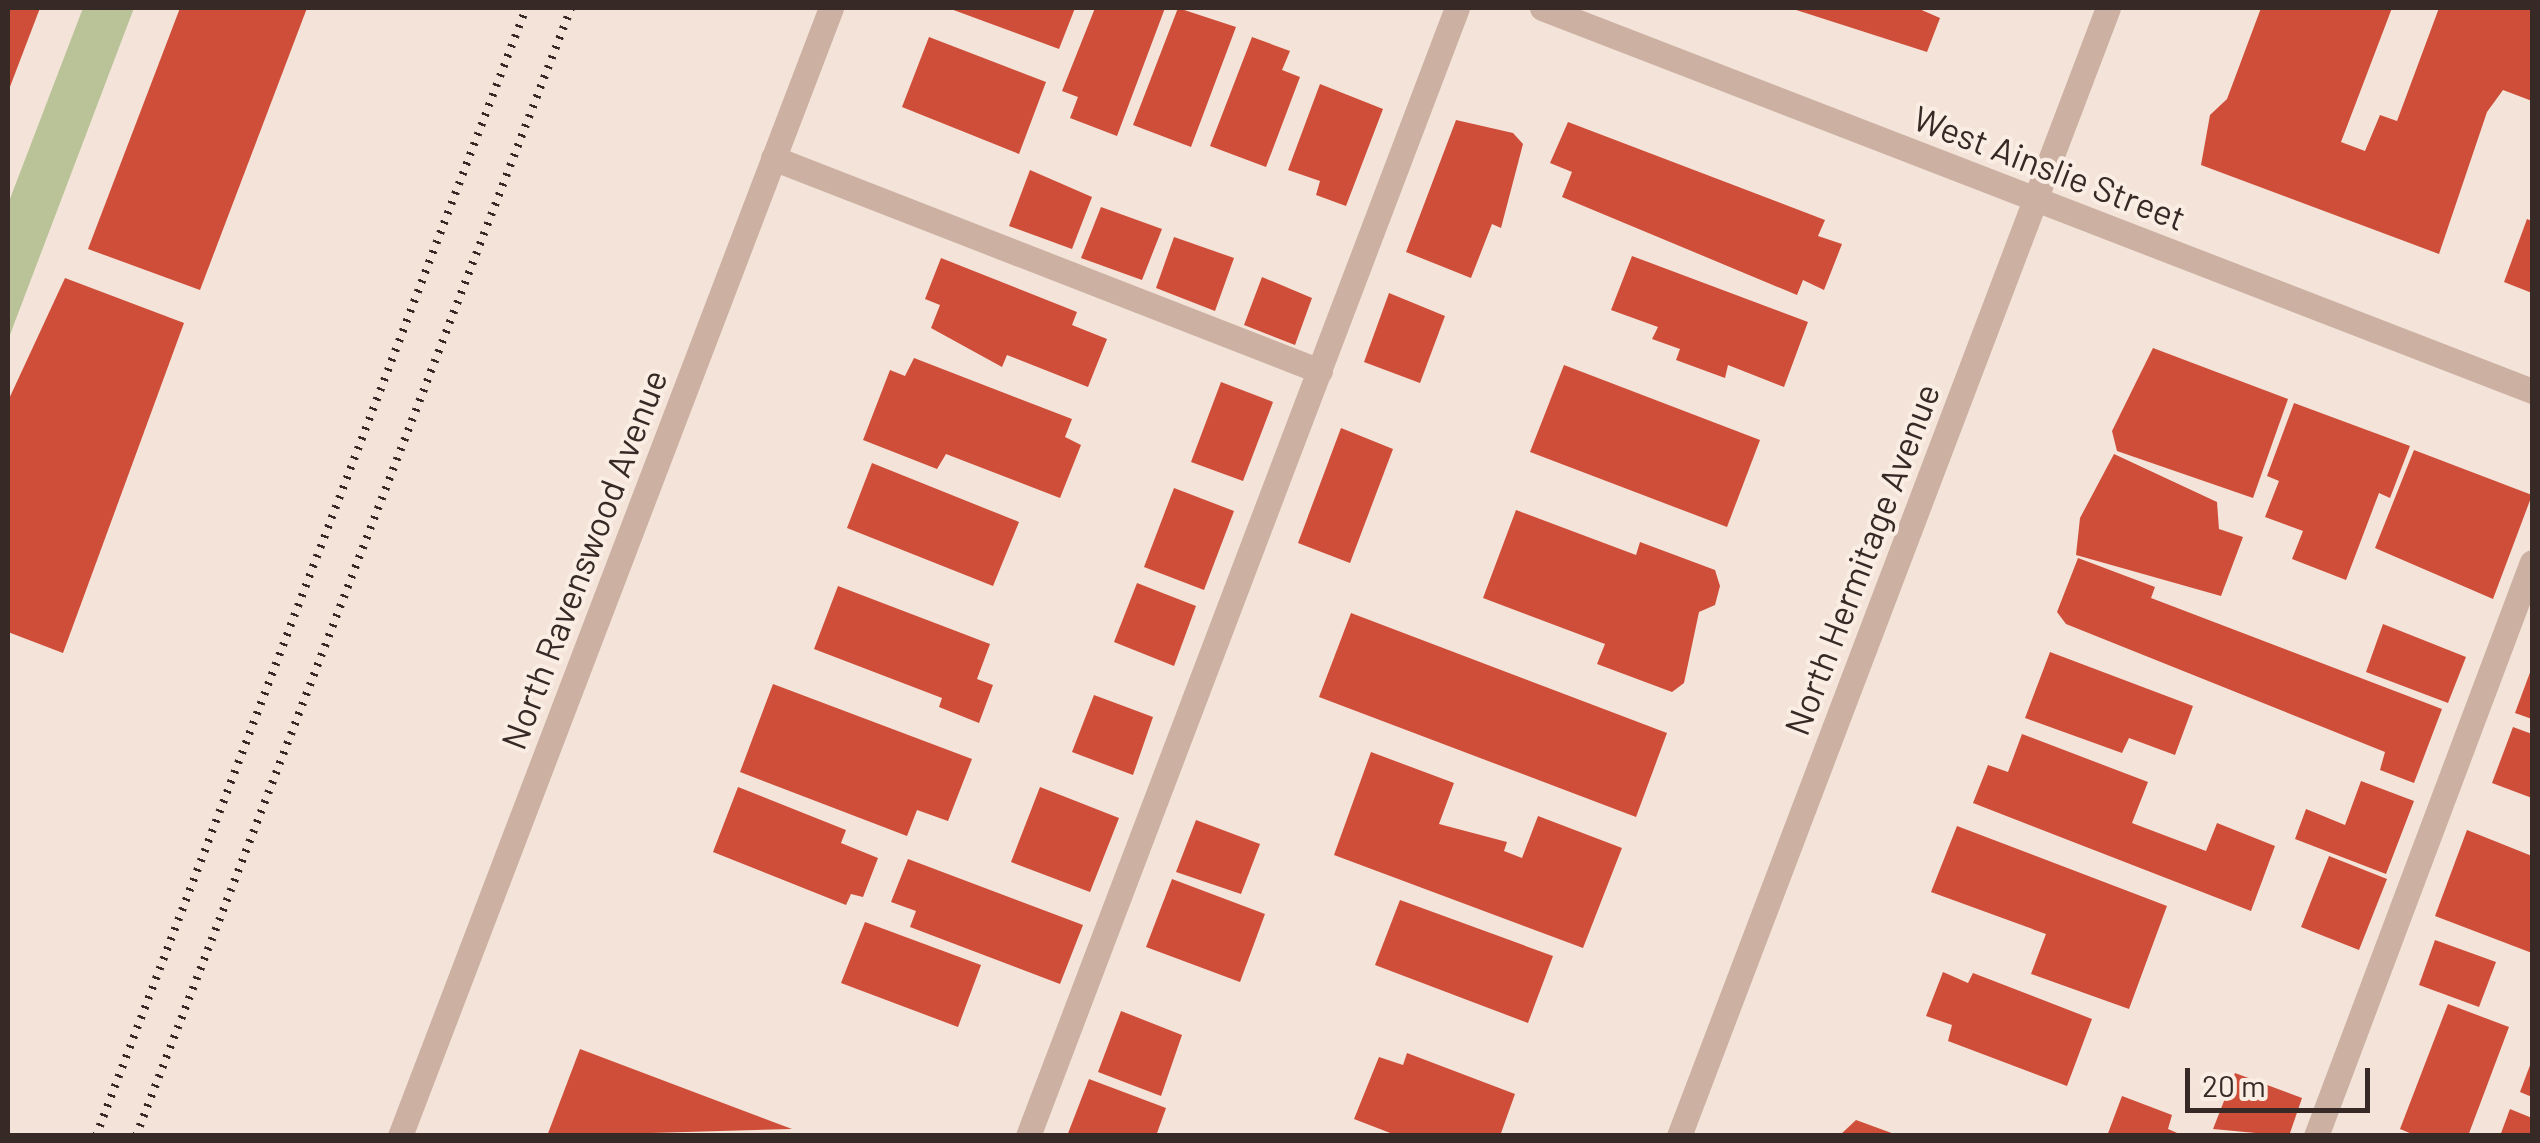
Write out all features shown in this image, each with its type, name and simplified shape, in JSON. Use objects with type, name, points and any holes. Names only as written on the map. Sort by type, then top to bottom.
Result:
[{"type":"street","name":"North Ravenswood Avenue","points":[[400,1136],[831,8]]},
{"type":"street","points":[[1028,1136],[1457,8]]},
{"type":"street","name":"West Ainslie Street","points":[[1542,8],[2532,391]]},
{"type":"street","name":"North Hermitage Avenue","points":[[1680,1136],[2108,8]]},
{"type":"street","points":[[773,158],[1320,371]]},
{"type":"street","points":[[2316,1136],[2532,562]]},
{"type":"green space","points":[[83,8],[134,8],[8,340],[8,204]]},
{"type":"building","points":[[8,8],[40,8],[8,92]]},
{"type":"building","points":[[180,8],[307,8],[200,290],[88,249]]},
{"type":"building","points":[[948,8],[1075,8],[1059,49]]},
{"type":"building","points":[[1095,8],[1165,8],[1117,136],[1070,118],[1078,97],[1062,91]]},
{"type":"building","points":[[1178,8],[1236,27],[1191,147],[1133,125]]},
{"type":"building","points":[[1790,8],[1917,8],[1940,18],[1927,52]]},
{"type":"building","points":[[2261,8],[2392,8],[2341,142],[2365,151],[2380,115],[2397,121],[2439,8],[2532,8],[2532,101],[2503,90],[2487,112],[2439,254],[2201,165],[2210,115],[2227,99]]},
{"type":"building","points":[[929,37],[1046,82],[1019,154],[902,107]]},
{"type":"building","points":[[1252,37],[1290,51],[1282,70],[1300,77],[1266,167],[1210,146]]},
{"type":"building","points":[[1320,84],[1383,109],[1346,206],[1316,195],[1320,181],[1288,170]]},
{"type":"building","points":[[1456,120],[1513,133],[1523,144],[1501,228],[1492,224],[1471,278],[1406,252]]},
{"type":"building","points":[[1568,122],[1825,220],[1818,236],[1842,244],[1824,290],[1803,280],[1797,295],[1562,197],[1572,172],[1550,163]]},
{"type":"building","points":[[1030,170],[1092,197],[1072,249],[1009,226]]},
{"type":"building","points":[[1101,207],[1162,229],[1142,280],[1081,258]]},
{"type":"building","points":[[2527,219],[2532,221],[2532,293],[2504,282]]},
{"type":"building","points":[[1174,237],[1234,258],[1215,311],[1156,288]]},
{"type":"building","points":[[1632,256],[1808,322],[1784,387],[1728,365],[1725,378],[1676,360],[1680,349],[1652,339],[1658,327],[1611,310]]},
{"type":"building","points":[[941,258],[1077,312],[1072,325],[1107,339],[1088,387],[1007,355],[1002,367],[931,328],[940,305],[925,299]]},
{"type":"building","points":[[1262,277],[1312,298],[1295,345],[1244,325]]},
{"type":"building","points":[[65,278],[184,323],[63,653],[8,632],[8,401]]},
{"type":"building","points":[[1389,293],[1445,316],[1420,383],[1364,362]]},
{"type":"building","points":[[2153,348],[2288,399],[2253,498],[2117,451],[2112,431]]},
{"type":"building","points":[[914,358],[1072,419],[1065,437],[1081,445],[1060,498],[946,454],[937,469],[863,440],[890,370],[905,376]]},
{"type":"building","points":[[1564,365],[1760,440],[1727,527],[1530,452]]},
{"type":"building","points":[[1221,382],[1273,402],[1243,481],[1191,462]]},
{"type":"building","points":[[2294,403],[2410,446],[2390,498],[2379,493],[2346,580],[2292,559],[2303,531],[2265,517],[2279,481],[2267,476]]},
{"type":"building","points":[[1341,428],[1393,449],[1350,563],[1298,543]]},
{"type":"building","points":[[2414,450],[2532,495],[2493,599],[2375,548]]},
{"type":"building","points":[[2114,454],[2217,502],[2219,529],[2243,537],[2221,596],[2076,555],[2080,518]]},
{"type":"building","points":[[872,463],[1019,522],[993,586],[847,528]]},
{"type":"building","points":[[1174,488],[1234,511],[1204,590],[1144,567]]},
{"type":"building","points":[[1516,510],[1636,555],[1640,542],[1715,570],[1720,586],[1715,605],[1699,612],[1684,683],[1672,692],[1597,664],[1605,644],[1483,598]]},
{"type":"building","points":[[2078,558],[2155,587],[2151,598],[2442,709],[2414,783],[2380,770],[2385,752],[2066,624],[2057,612]]},
{"type":"building","points":[[1137,583],[1196,606],[1174,666],[1114,642]]},
{"type":"building","points":[[838,586],[990,644],[977,679],[993,685],[979,723],[939,707],[942,698],[814,649]]},
{"type":"building","points":[[1351,613],[1667,733],[1636,817],[1319,697]]},
{"type":"building","points":[[2383,624],[2466,657],[2448,703],[2366,672]]},
{"type":"building","points":[[2050,652],[2193,706],[2175,755],[2129,738],[2122,753],[2025,718]]},
{"type":"building","points":[[2532,667],[2532,719],[2515,713]]},
{"type":"building","points":[[773,684],[972,759],[948,821],[917,810],[907,836],[740,772]]},
{"type":"building","points":[[1094,695],[1153,717],[1133,775],[1072,752]]},
{"type":"building","points":[[2513,727],[2532,734],[2532,798],[2492,783]]},
{"type":"building","points":[[2022,734],[2148,782],[2132,823],[2206,851],[2217,823],[2275,846],[2251,911],[1973,803],[1988,765],[2008,772]]},
{"type":"building","points":[[1371,752],[1454,783],[1439,824],[1507,842],[1504,851],[1522,858],[1538,816],[1622,848],[1583,948],[1334,855]]},
{"type":"building","points":[[2361,781],[2414,801],[2386,874],[2295,839],[2306,809],[2345,825]]},
{"type":"building","points":[[738,787],[846,830],[841,843],[878,858],[863,897],[851,894],[846,905],[713,852]]},
{"type":"building","points":[[1040,787],[1119,818],[1090,892],[1011,862]]},
{"type":"building","points":[[1196,820],[1260,844],[1241,894],[1176,872]]},
{"type":"building","points":[[1957,826],[2167,906],[2129,1009],[2031,974],[2046,934],[1931,892]]},
{"type":"building","points":[[2467,830],[2532,856],[2532,953],[2435,916]]},
{"type":"building","points":[[2329,856],[2387,879],[2359,950],[2301,927]]},
{"type":"building","points":[[908,859],[1083,925],[1060,984],[910,927],[916,911],[891,902]]},
{"type":"building","points":[[1172,879],[1265,914],[1240,982],[1146,947]]},
{"type":"building","points":[[1400,900],[1553,956],[1528,1023],[1375,965]]},
{"type":"building","points":[[865,922],[981,965],[958,1027],[841,983]]},
{"type":"building","points":[[2435,940],[2496,962],[2479,1007],[2419,985]]},
{"type":"building","points":[[1943,972],[1968,983],[1973,973],[2092,1019],[2067,1086],[1948,1041],[1952,1025],[1926,1016]]},
{"type":"building","points":[[2448,1004],[2509,1027],[2468,1136],[2417,1136],[2400,1129]]},
{"type":"building","points":[[1121,1011],[1182,1035],[1161,1096],[1098,1072]]},
{"type":"building","points":[[580,1049],[792,1129],[547,1136]]},
{"type":"building","points":[[1407,1053],[1515,1094],[1500,1136],[1398,1136],[1354,1119],[1379,1057],[1403,1065]]},
{"type":"building","points":[[2532,1060],[2532,1097],[2520,1092]]},
{"type":"building","points":[[2235,1073],[2302,1098],[2289,1136],[2213,1129]]},
{"type":"building","points":[[1089,1079],[1166,1108],[1156,1136],[1067,1136]]},
{"type":"building","points":[[2122,1096],[2172,1115],[2168,1129],[2184,1136],[2107,1136]]},
{"type":"building","points":[[2510,1109],[2532,1118],[2532,1136],[2500,1136]]},
{"type":"building","points":[[1856,1120],[1897,1135],[1839,1136]]},
{"type":"railway","points":[[96,1136],[526,8]]},
{"type":"railway","points":[[136,1136],[571,8]]}]
